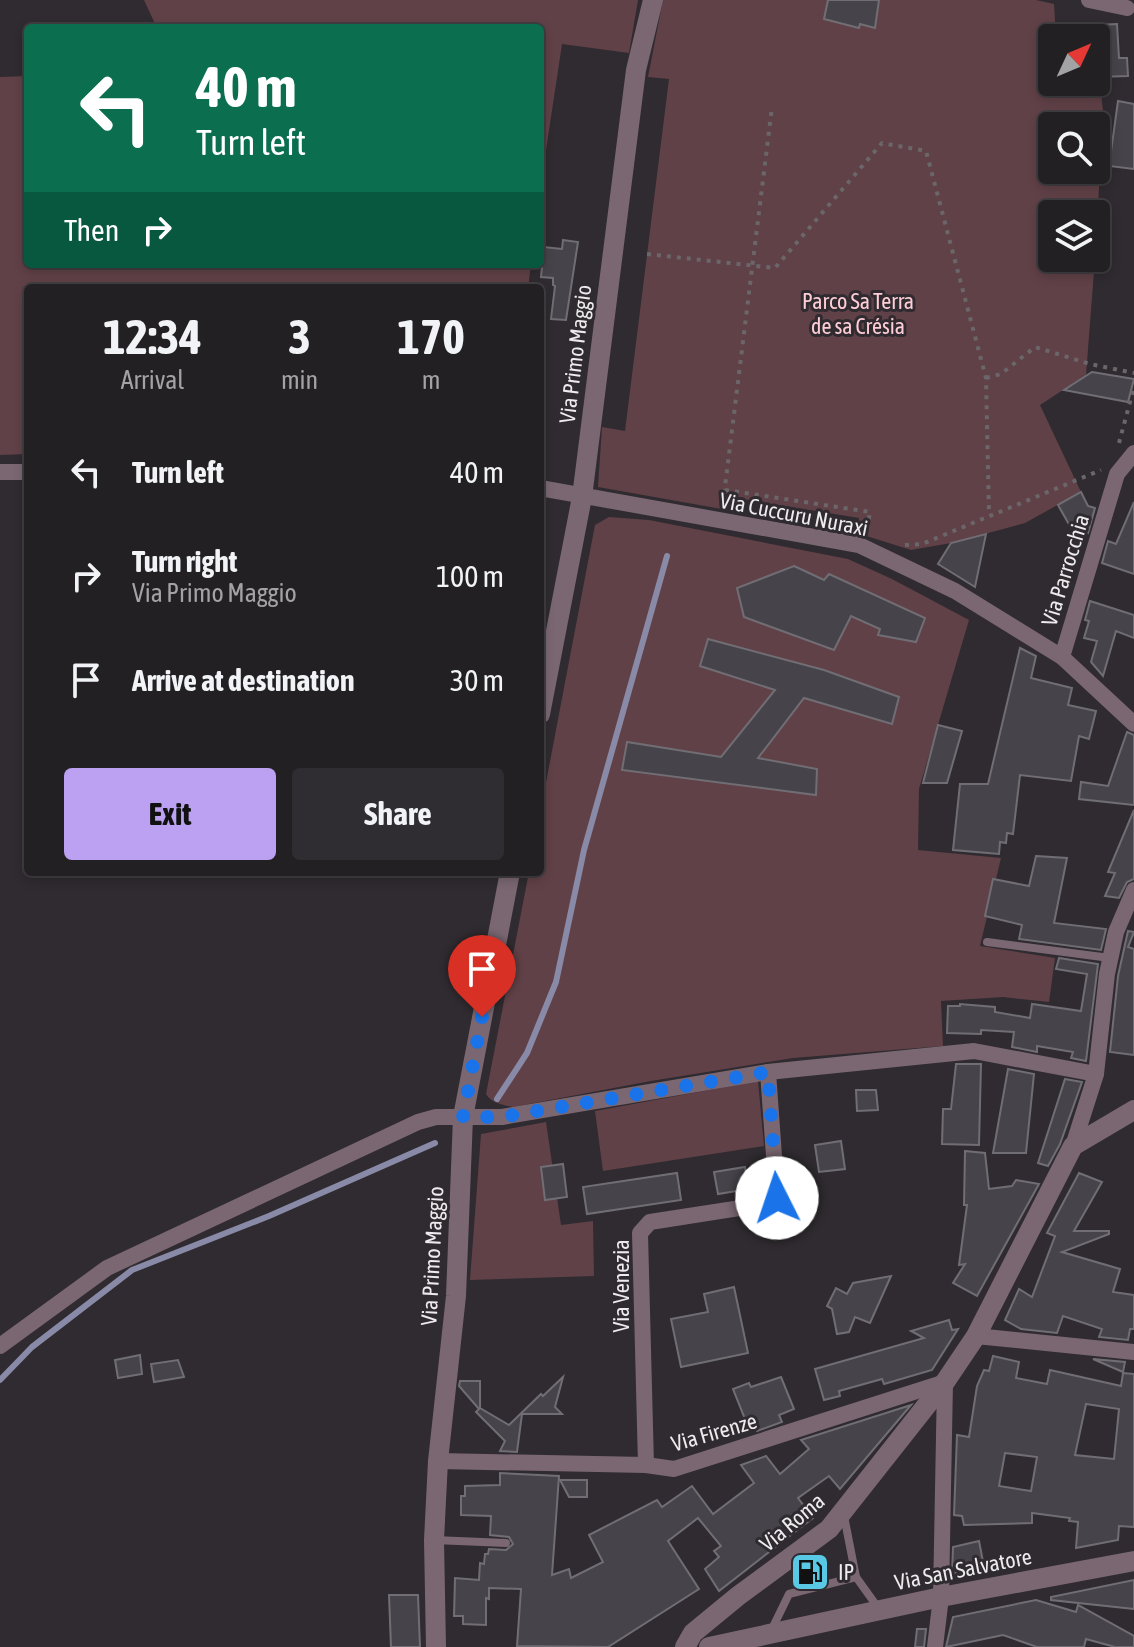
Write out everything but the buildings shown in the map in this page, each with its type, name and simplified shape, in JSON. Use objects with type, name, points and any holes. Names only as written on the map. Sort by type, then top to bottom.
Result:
[{"type":"street","name":"Via Primo Maggio","points":[[544,693],[582,497],[636,70],[653,0]]},
{"type":"street","points":[[1089,0],[1129,9]]},
{"type":"street","name":"Via Parrocchia","points":[[1134,453],[1117,474],[1062,657],[1134,724]]},
{"type":"street","points":[[0,472],[24,472]]},
{"type":"street","name":"Via Cuccuru Nuraxi","points":[[544,489],[859,545],[955,591],[1062,657]]},
{"type":"street","name":"Via Primo Maggio","points":[[436,1647],[434,1540],[438,1461],[456,1296],[463,1117],[509,876]]},
{"type":"street","points":[[1073,1146],[1096,1074],[1116,932],[1134,890]]},
{"type":"street","points":[[0,1346],[107,1268],[418,1122],[436,1117],[502,1117],[768,1072],[974,1051],[1096,1074]]},
{"type":"street","name":"Via Venezia","points":[[646,1465],[640,1233],[650,1222],[772,1203],[777,1198],[768,1072]]},
{"type":"street","points":[[1073,1146],[1134,1110]]},
{"type":"street","name":"Via Roma","points":[[685,1647],[693,1633],[829,1529],[945,1382],[976,1336],[1073,1146]]},
{"type":"street","points":[[976,1336],[1134,1352]]},
{"type":"street","points":[[935,1647],[941,1597],[945,1382]]},
{"type":"street","name":"Via Firenze","points":[[438,1461],[646,1465],[674,1469],[945,1382]]},
{"type":"street","name":"Via San Salvatore","points":[[715,1646],[941,1597],[1134,1561]]},
{"type":"lane","points":[[987,942],[1110,958]]},
{"type":"lane","points":[[844,1511],[856,1577],[879,1610]]},
{"type":"lane","points":[[434,1540],[506,1543]]},
{"type":"lane","points":[[771,1632],[789,1594],[856,1577]]},
{"type":"path","points":[[720,521],[772,107]]},
{"type":"path","points":[[647,254],[775,268],[882,143],[926,151],[986,378],[989,515]]},
{"type":"path","points":[[986,378],[1001,374],[1035,347],[1090,364],[1134,373]]},
{"type":"path","points":[[1119,442],[1134,387]]},
{"type":"path","points":[[899,543],[909,546],[922,544],[1108,468],[1117,474]]},
{"type":"path","points":[[725,490],[870,512],[867,530],[878,535]]},
{"type":"green space","points":[[144,0],[638,0],[629,53],[562,44],[544,163],[544,24],[155,24]]},
{"type":"green space","name":"Parco Sa Terra de sa Crésia","points":[[663,0],[1036,0],[1054,4],[1055,24],[1038,24],[1038,96],[1101,96],[1103,111],[1038,112],[1038,184],[1099,184],[1098,200],[1038,200],[1038,272],[1094,272],[1086,375],[1040,405],[1081,492],[1025,523],[951,543],[911,550],[857,533],[859,518],[736,498],[733,511],[598,487],[602,427],[625,431],[669,79],[648,77]]},
{"type":"green space","points":[[24,76],[24,268],[530,268],[528,284],[24,284],[24,454],[0,455],[0,77]]},
{"type":"green space","points":[[609,517],[649,520],[848,559],[969,620],[919,789],[918,850],[1001,858],[980,946],[1055,958],[1049,1002],[1003,997],[941,1001],[943,1046],[793,1058],[513,1107],[488,1097],[486,1094],[528,876],[544,876],[544,793],[595,525]]},
{"type":"green space","points":[[758,1081],[764,1146],[603,1171],[595,1111]]},
{"type":"green space","points":[[546,1122],[561,1225],[593,1221],[594,1276],[470,1280],[481,1134]]},
{"type":"waterway","points":[[497,1099],[527,1053],[556,982],[584,850],[667,556]]},
{"type":"waterway","points":[[0,1380],[32,1347],[132,1270],[269,1216],[435,1143]]},
{"type":"place","name":"IP","points":[[810,1572]]},
{"type":"route","points":[[482,1017],[463,1117],[502,1117],[768,1072],[777,1198]]}]
